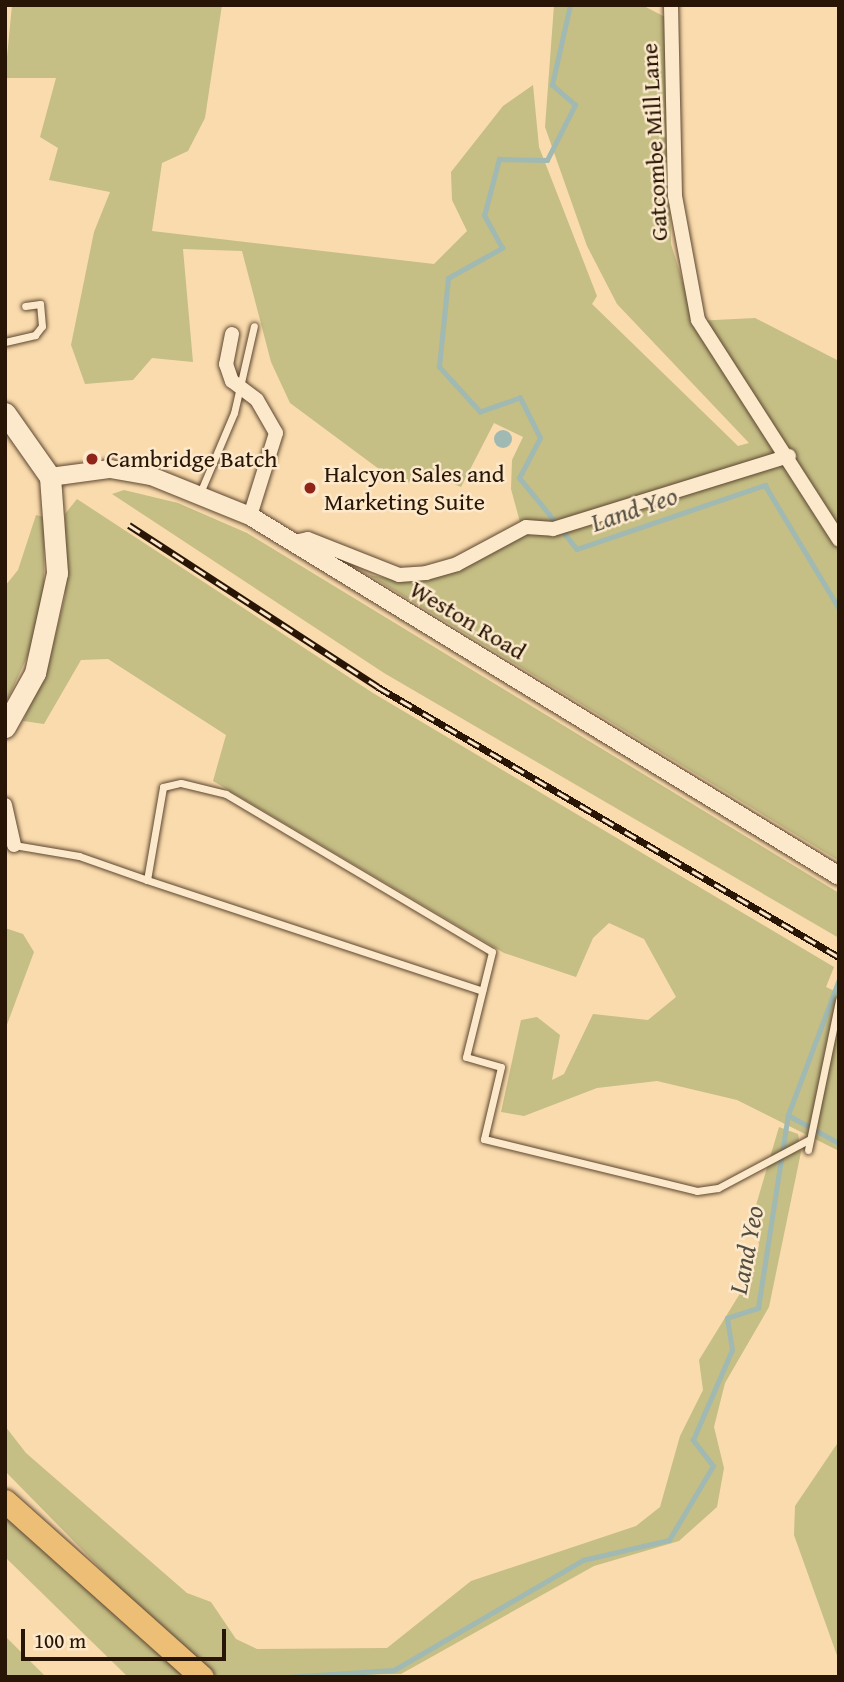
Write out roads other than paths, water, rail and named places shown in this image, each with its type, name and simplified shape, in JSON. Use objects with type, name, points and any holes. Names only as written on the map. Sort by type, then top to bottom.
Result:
[{"type":"main road","points":[[5,727],[35,673],[54,609],[50,477],[8,425]]},
{"type":"main road","points":[[5,1488],[51,1544]]},
{"type":"main road","points":[[5,1501],[202,1677]]},
{"type":"street","name":"Gatcombe Mill Lane","points":[[669,10],[675,196],[698,320],[751,412],[789,456],[839,540]]},
{"type":"street","points":[[232,334],[226,364],[242,390],[269,415],[276,433],[250,516]]},
{"type":"street","points":[[293,542],[309,539],[399,576],[457,564],[526,527],[559,527],[789,456]]},
{"type":"street","name":"Weston Road","points":[[50,477],[110,470],[200,494],[250,516],[839,876]]},
{"type":"street","points":[[5,805],[14,845]]},
{"type":"lane","points":[[5,342],[35,335],[42,326],[40,304],[25,306]]},
{"type":"lane","points":[[200,494],[242,390],[254,326]]},
{"type":"lane","points":[[147,880],[163,787],[181,783],[226,794],[492,952],[466,1057],[501,1067],[484,1139],[697,1191],[776,1157],[791,1145],[810,1139]]},
{"type":"lane","points":[[14,845],[79,856],[482,991]]},
{"type":"lane","points":[[808,1150],[838,1001]]},
{"type":"water","points":[[503,430],[509,433],[512,439],[509,445],[503,448],[497,445],[494,439],[497,433]]},
{"type":"waterway","name":"Land Yeo","points":[[556,523],[519,478],[540,438],[520,398],[480,412],[439,367],[448,278],[502,248],[484,216],[499,159],[547,160],[575,105],[552,85],[570,5]]},
{"type":"waterway","name":"Land Yeo","points":[[562,530],[577,549],[765,485],[839,608]]},
{"type":"waterway","name":"Land Yeo","points":[[287,1677],[394,1670],[583,1560],[669,1540],[713,1466],[693,1440],[732,1350],[727,1318],[758,1308],[788,1115],[839,979]]},
{"type":"waterway","points":[[788,1115],[839,1143]]},
{"type":"railway","points":[[129,525],[378,687],[839,957]]},
{"type":"place","name":"Cambridge Batch","points":[[92,459]]},
{"type":"place","name":"Halcyon Sales and Marketing Suite","points":[[310,488]]}]
